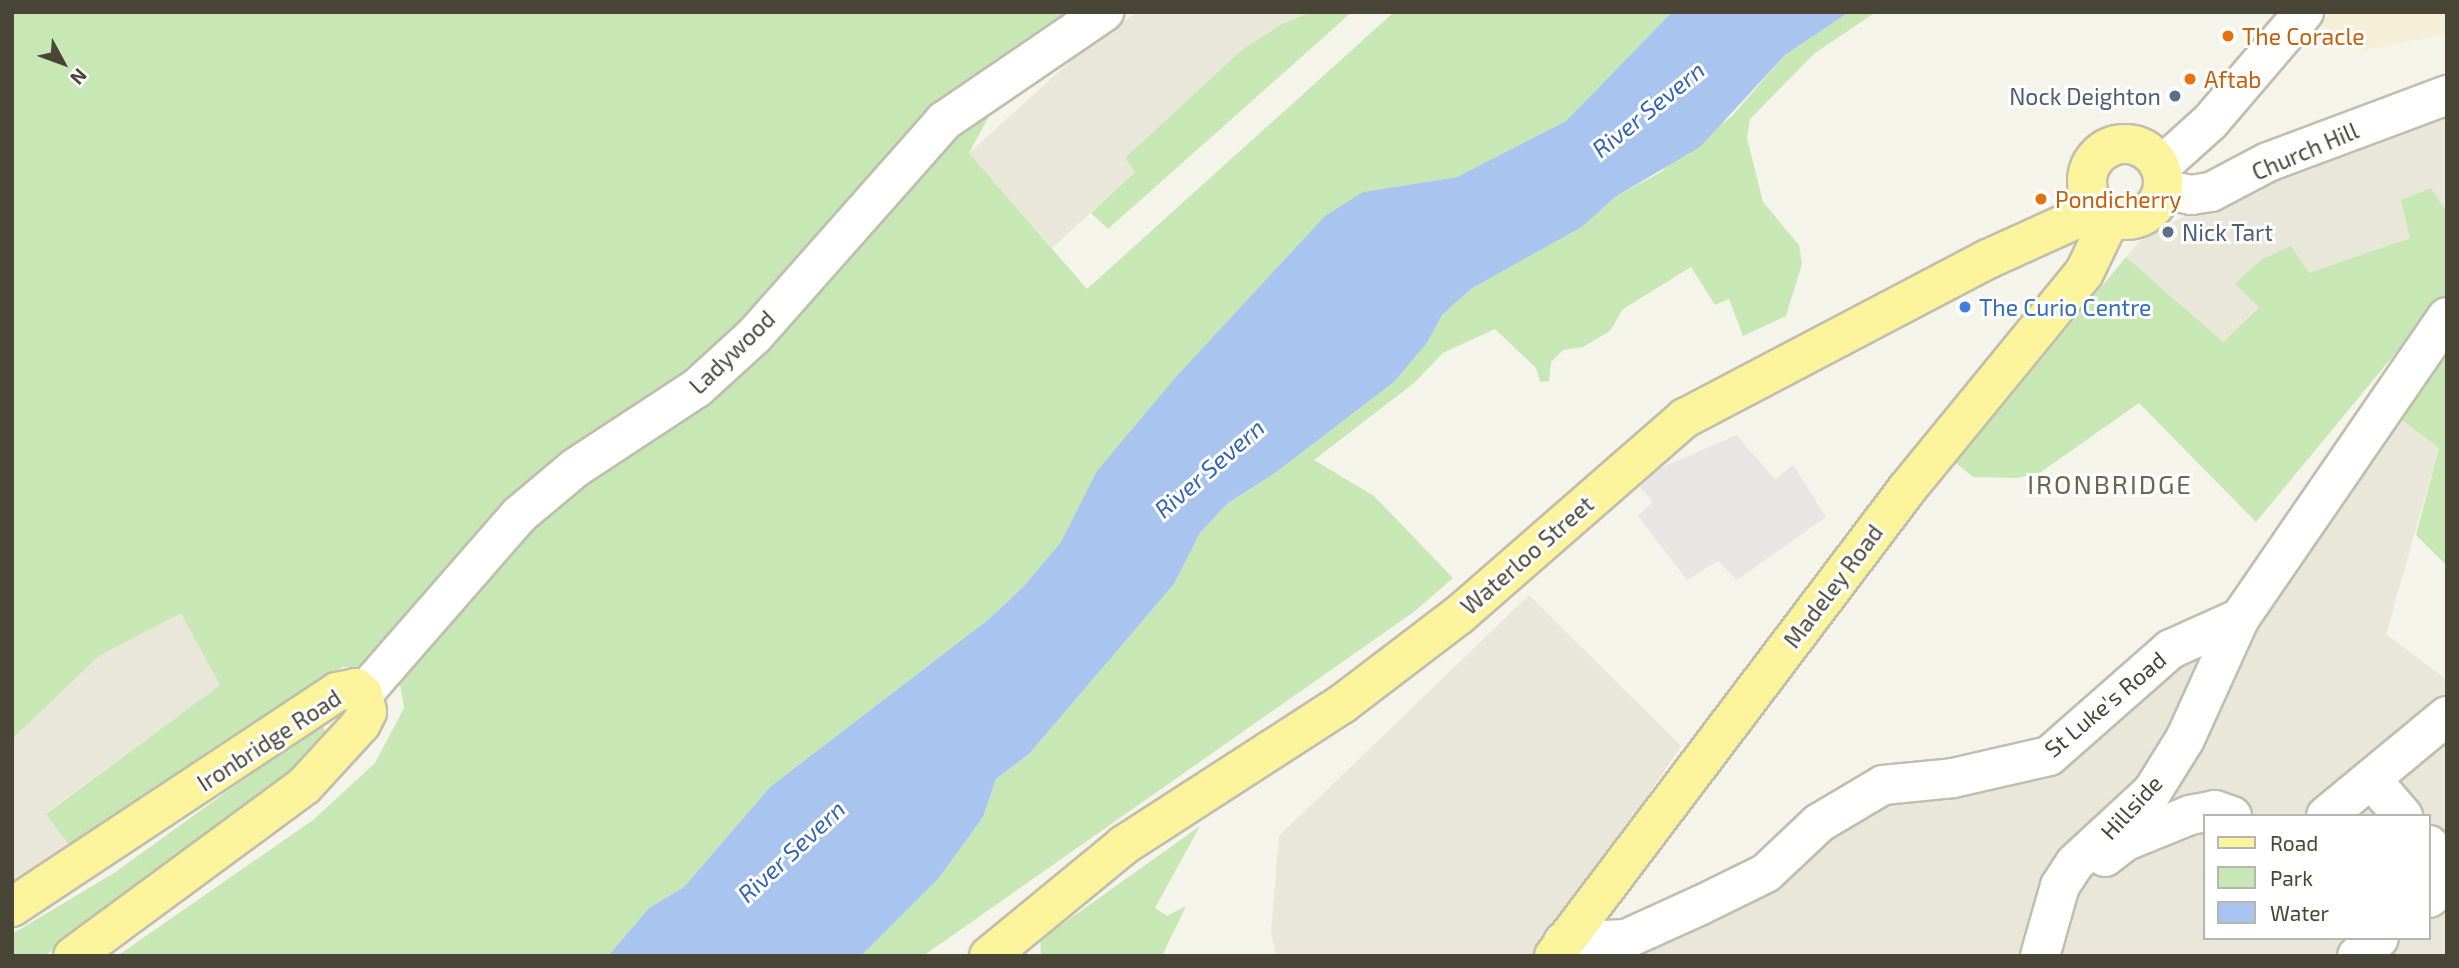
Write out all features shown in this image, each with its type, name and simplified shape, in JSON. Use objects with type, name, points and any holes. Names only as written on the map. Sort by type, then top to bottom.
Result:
[{"type":"main road","points":[[2133,145],[2145,149],[2161,178],[2159,200],[2144,215],[2104,213],[2087,187],[2092,164],[2099,154],[2109,148],[2133,145]]},
{"type":"main road","name":"Madeley Road","points":[[1558,949],[1907,489],[2084,273],[2104,213]]},
{"type":"main road","name":"Waterloo Street","points":[[989,956],[1124,845],[1342,704],[1459,615],[1685,418],[1987,259],[2104,213]]},
{"type":"main road","name":"Ironbridge Road","points":[[12,907],[337,692],[356,688],[363,694],[368,712],[361,724],[304,786],[73,956]]},
{"type":"street","name":"Ladywood","points":[[363,694],[519,514],[575,468],[697,388],[754,335],[944,121],[1104,12]]},
{"type":"street","points":[[2161,178],[2304,12]]},
{"type":"street","name":"Church Hill","points":[[2161,178],[2191,195],[2211,192],[2268,162],[2447,95]]},
{"type":"street","points":[[2240,618],[2447,317]]},
{"type":"street","name":"St Luke's Road","points":[[1558,949],[1626,939],[1766,873],[1819,823],[1883,785],[2006,768],[2049,756],[2171,649],[2240,618]]},
{"type":"street","name":"Hillside","points":[[2040,956],[2060,886],[2076,863],[2152,792],[2185,739],[2240,618]]},
{"type":"street","points":[[2329,814],[2447,716]]},
{"type":"street","points":[[2372,780],[2401,814]]},
{"type":"street","points":[[2060,886],[2135,837],[2190,815],[2215,810],[2226,814]]},
{"type":"street","points":[[2431,847],[2447,865]]},
{"type":"street","points":[[2431,896],[2447,884]]},
{"type":"street","points":[[2357,956],[2377,940]]},
{"type":"shaded area","points":[[1138,12],[1311,12],[1280,25],[1243,49],[1126,158],[1135,172],[1052,248],[969,153],[1094,40]]},
{"type":"shaded area","points":[[2330,12],[2447,12],[2447,34],[2364,50],[2321,25]]},
{"type":"shaded area","points":[[2447,114],[2447,212],[2431,188],[2410,238],[2309,274],[2259,306],[2223,342],[2126,257],[2148,232],[2331,154]]},
{"type":"shaded area","points":[[2390,411],[2439,448],[2386,634],[2447,680],[2447,956],[1568,956],[1865,801],[2041,752],[2237,608]]},
{"type":"shaded area","points":[[1736,435],[1775,479],[1793,465],[1826,517],[1737,580],[1718,561],[1687,580],[1638,516],[1653,502],[1640,487],[1656,470]]},
{"type":"shaded area","points":[[1529,595],[1681,746],[1540,956],[1276,956],[1271,932],[1279,836]]},
{"type":"shaded area","points":[[182,612],[220,685],[46,813],[70,846],[12,881],[12,739],[99,656]]},
{"type":"green space","points":[[12,12],[1075,12],[1030,41],[969,153],[1087,289],[1394,12],[1672,12],[1566,121],[1457,177],[1363,192],[1174,379],[1098,471],[1061,542],[1023,587],[989,619],[770,787],[684,887],[649,908],[608,956],[117,956],[313,820],[375,763],[404,708],[399,679],[385,667],[343,667],[70,846],[46,814],[220,685],[181,613],[99,656],[12,739]]},
{"type":"green space","points":[[1311,12],[1352,12],[1108,229],[1091,213],[1135,172],[1125,158],[1243,49],[1280,25]]},
{"type":"green space","points":[[1849,12],[1876,12],[1815,53],[1750,119],[1747,138],[1763,202],[1799,245],[1802,264],[1786,316],[1743,336],[1729,299],[1715,305],[1691,267],[1623,309],[1610,331],[1583,347],[1563,350],[1551,362],[1549,381],[1540,382],[1536,368],[1495,329],[1443,353],[1414,383],[1314,460],[1374,496],[1453,578],[1415,611],[923,956],[861,956],[939,878],[983,817],[996,779],[1029,754],[1174,584],[1200,533],[1228,503],[1275,473],[1394,382],[1427,343],[1442,315],[1471,289],[1582,226],[1615,197],[1659,173],[1732,116],[1785,55]]},
{"type":"green space","points":[[2431,188],[2447,212],[2447,299],[2431,310],[2256,522],[2139,403],[2041,472],[2018,478],[1973,477],[1956,463],[2126,257],[2223,342],[2259,307],[2235,284],[2262,259],[2291,246],[2309,273],[2410,238],[2401,200]]},
{"type":"green space","points":[[2447,333],[2447,566],[2416,535],[2439,448],[2390,411]]},
{"type":"green space","points":[[322,723],[328,738],[229,824],[44,956],[12,956],[12,934],[114,873]]},
{"type":"green space","points":[[1200,826],[1155,908],[1167,916],[1186,906],[1162,956],[1041,956],[1040,940]]},
{"type":"water","name":"River Severn","points":[[1672,12],[1849,12],[1785,55],[1700,147],[1615,197],[1583,226],[1471,289],[1442,315],[1427,343],[1394,382],[1275,473],[1228,503],[1200,533],[1174,584],[1029,754],[996,779],[983,817],[939,878],[861,956],[608,956],[649,908],[684,887],[770,787],[989,619],[1023,587],[1061,542],[1097,471],[1174,379],[1325,216],[1363,192],[1457,177],[1566,121]]},
{"type":"place","name":"The Coracle","points":[[2228,36]]},
{"type":"place","name":"Aftab","points":[[2190,79]]},
{"type":"place","name":"Nock Deighton","points":[[2175,96]]},
{"type":"place","name":"Pondicherry","points":[[2041,199]]},
{"type":"place","name":"Nick Tart","points":[[2168,232]]},
{"type":"place","name":"The Curio Centre","points":[[1965,307]]},
{"type":"district","name":"IRONBRIDGE","points":[[2110,484]]}]
